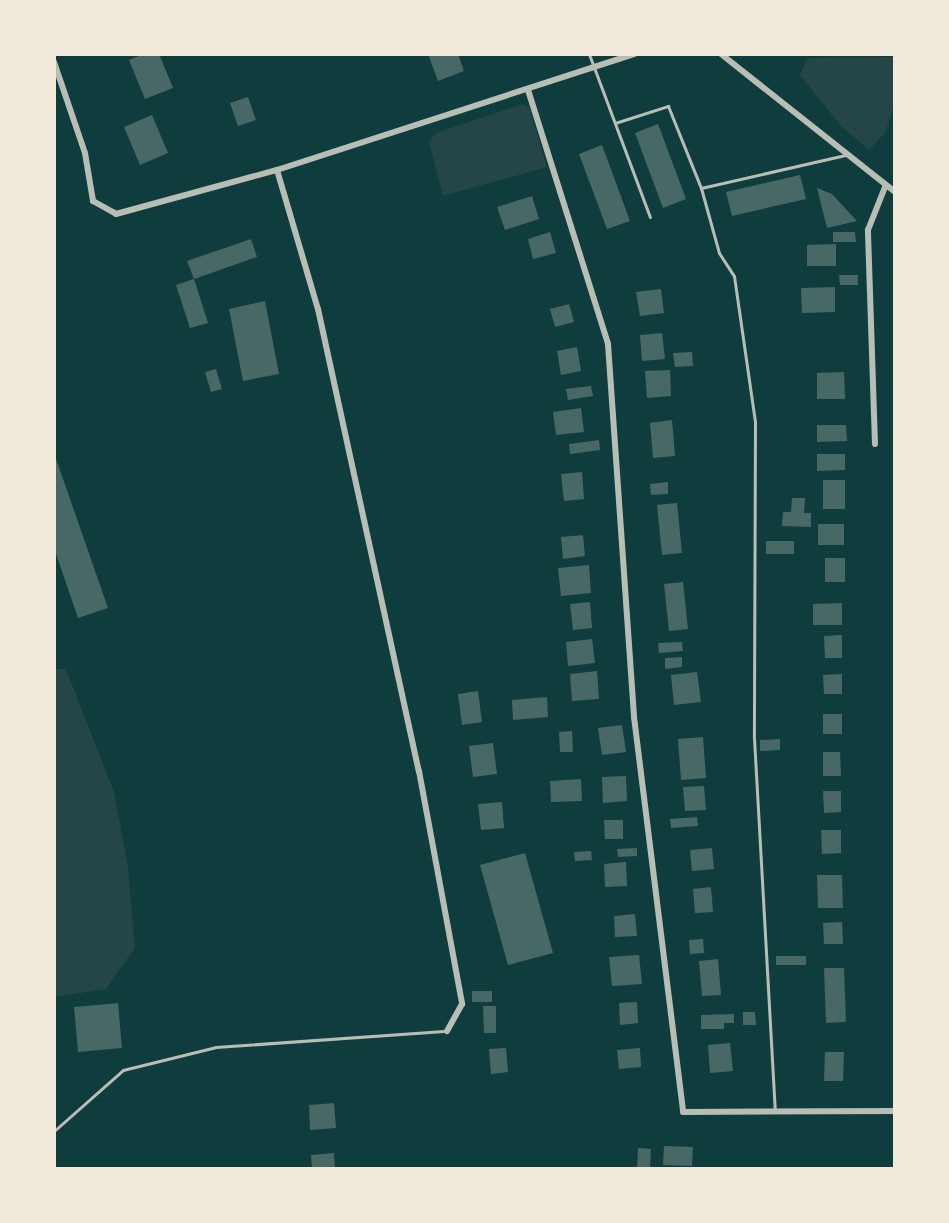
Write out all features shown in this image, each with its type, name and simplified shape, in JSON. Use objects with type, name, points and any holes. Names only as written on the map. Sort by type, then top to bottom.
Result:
[{"type":"street","points":[[54,62],[85,153],[93,201],[116,214],[277,170],[635,54]]},
{"type":"street","points":[[721,54],[895,192]]},
{"type":"street","points":[[528,90],[608,344],[634,717],[683,1112],[895,1111]]},
{"type":"street","points":[[277,170],[318,309],[419,771],[462,1004],[447,1031]]},
{"type":"street","points":[[875,444],[868,230],[885,187]]},
{"type":"lane","points":[[589,54],[650,217]]},
{"type":"lane","points":[[615,123],[668,106],[701,188],[719,253],[734,276],[755,421],[754,738],[775,1112]]},
{"type":"lane","points":[[701,188],[845,155]]},
{"type":"lane","points":[[54,1131],[123,1070],[216,1047],[447,1031]]},
{"type":"shaded area","points":[[895,57],[895,102],[885,133],[869,150],[841,126],[800,75],[807,58]]},
{"type":"shaded area","points":[[523,104],[529,107],[547,167],[443,196],[429,141],[436,133]]},
{"type":"shaded area","points":[[54,669],[66,669],[114,792],[128,867],[135,948],[106,989],[54,997]]},
{"type":"building","points":[[144,54],[159,54],[173,88],[145,99],[129,60]]},
{"type":"building","points":[[428,54],[458,54],[464,71],[438,81]]},
{"type":"building","points":[[248,97],[256,120],[238,126],[230,103]]},
{"type":"building","points":[[152,115],[168,153],[140,165],[124,127]]},
{"type":"building","points":[[658,124],[686,199],[663,208],[635,133]]},
{"type":"building","points":[[602,145],[630,221],[607,229],[579,154]]},
{"type":"building","points":[[800,175],[806,199],[732,216],[726,192]]},
{"type":"building","points":[[817,188],[832,194],[857,221],[827,228]]},
{"type":"building","points":[[532,196],[539,219],[505,230],[497,207]]},
{"type":"building","points":[[550,232],[556,253],[533,259],[528,239]]},
{"type":"building","points":[[833,232],[855,232],[856,242],[833,242]]},
{"type":"building","points":[[251,239],[257,257],[194,279],[187,261]]},
{"type":"building","points":[[836,244],[836,266],[807,266],[807,245]]},
{"type":"building","points":[[839,275],[858,275],[858,285],[840,285]]},
{"type":"building","points":[[194,279],[208,323],[190,328],[176,285]]},
{"type":"building","points":[[835,287],[835,312],[802,313],[801,288]]},
{"type":"building","points":[[661,289],[664,313],[640,316],[636,292]]},
{"type":"building","points":[[265,301],[279,374],[243,381],[229,309]]},
{"type":"building","points":[[569,304],[574,322],[555,327],[550,309]]},
{"type":"building","points":[[662,333],[665,359],[642,361],[640,335]]},
{"type":"building","points":[[577,347],[581,371],[561,375],[557,351]]},
{"type":"building","points":[[692,352],[693,366],[675,367],[673,353]]},
{"type":"building","points":[[216,369],[222,389],[211,392],[205,372]]},
{"type":"building","points":[[670,370],[671,396],[647,398],[645,371]]},
{"type":"building","points":[[844,372],[845,399],[817,399],[817,373]]},
{"type":"building","points":[[591,386],[593,396],[568,400],[566,389]]},
{"type":"building","points":[[581,408],[584,432],[556,435],[553,412]]},
{"type":"building","points":[[672,420],[675,456],[653,458],[650,423]]},
{"type":"building","points":[[817,425],[846,425],[847,441],[817,442]]},
{"type":"building","points":[[599,440],[600,450],[570,454],[569,444]]},
{"type":"building","points":[[54,453],[108,608],[78,618],[54,548]]},
{"type":"building","points":[[817,454],[845,454],[845,470],[817,471]]},
{"type":"building","points":[[582,472],[584,499],[564,501],[561,474]]},
{"type":"building","points":[[823,480],[845,480],[845,509],[823,509]]},
{"type":"building","points":[[668,482],[668,494],[651,495],[650,484]]},
{"type":"building","points":[[792,498],[805,498],[804,513],[811,513],[811,527],[782,526],[783,512],[791,512]]},
{"type":"building","points":[[677,503],[682,553],[662,555],[657,505]]},
{"type":"building","points":[[818,524],[844,524],[844,545],[818,545]]},
{"type":"building","points":[[583,535],[585,556],[563,559],[561,537]]},
{"type":"building","points":[[766,541],[794,541],[794,554],[766,554]]},
{"type":"building","points":[[825,558],[845,558],[845,582],[825,582]]},
{"type":"building","points":[[589,565],[591,593],[561,596],[558,568]]},
{"type":"building","points":[[683,582],[688,629],[669,631],[664,584]]},
{"type":"building","points":[[590,602],[592,628],[573,630],[570,604]]},
{"type":"building","points":[[842,603],[842,625],[813,625],[813,604]]},
{"type":"building","points":[[842,635],[842,658],[825,658],[824,636]]},
{"type":"building","points":[[592,639],[595,663],[568,666],[566,642]]},
{"type":"building","points":[[682,642],[683,651],[659,653],[658,643]]},
{"type":"building","points":[[682,657],[682,667],[665,669],[665,658]]},
{"type":"building","points":[[597,671],[599,699],[572,701],[570,674]]},
{"type":"building","points":[[697,672],[701,702],[674,705],[671,675]]},
{"type":"building","points":[[842,674],[842,694],[824,694],[823,675]]},
{"type":"building","points":[[478,691],[482,722],[462,725],[458,694]]},
{"type":"building","points":[[547,697],[548,717],[513,720],[512,700]]},
{"type":"building","points":[[823,714],[842,714],[842,734],[823,734]]},
{"type":"building","points":[[622,725],[626,752],[602,755],[598,728]]},
{"type":"building","points":[[572,731],[573,752],[560,752],[559,732]]},
{"type":"building","points":[[703,737],[706,778],[681,780],[678,739]]},
{"type":"building","points":[[780,739],[780,750],[760,751],[760,740]]},
{"type":"building","points":[[493,743],[497,774],[473,777],[469,746]]},
{"type":"building","points":[[823,752],[840,752],[841,776],[823,776]]},
{"type":"building","points":[[626,776],[627,801],[603,803],[602,777]]},
{"type":"building","points":[[581,779],[582,801],[551,802],[550,781]]},
{"type":"building","points":[[704,786],[706,810],[685,811],[683,787]]},
{"type":"building","points":[[823,791],[841,791],[841,812],[824,813]]},
{"type":"building","points":[[502,802],[504,828],[481,830],[478,804]]},
{"type":"building","points":[[697,817],[698,826],[671,828],[670,819]]},
{"type":"building","points":[[604,820],[623,820],[623,839],[605,839]]},
{"type":"building","points":[[821,830],[841,830],[841,853],[822,854]]},
{"type":"building","points":[[637,848],[637,856],[618,857],[617,849]]},
{"type":"building","points":[[712,848],[714,869],[692,871],[690,850]]},
{"type":"building","points":[[591,851],[592,860],[575,861],[574,852]]},
{"type":"building","points":[[525,853],[553,953],[508,965],[480,865]]},
{"type":"building","points":[[626,862],[627,886],[605,887],[604,864]]},
{"type":"building","points":[[817,875],[842,875],[843,908],[818,908]]},
{"type":"building","points":[[711,887],[713,912],[695,913],[693,889]]},
{"type":"building","points":[[635,914],[637,936],[615,937],[614,916]]},
{"type":"building","points":[[842,922],[843,944],[824,944],[823,923]]},
{"type":"building","points":[[703,939],[704,953],[690,954],[689,940]]},
{"type":"building","points":[[639,955],[642,984],[612,986],[609,957]]},
{"type":"building","points":[[776,956],[806,956],[806,965],[776,965]]},
{"type":"building","points":[[718,959],[721,995],[702,996],[699,961]]},
{"type":"building","points":[[824,968],[844,968],[846,1022],[826,1023]]},
{"type":"building","points":[[472,991],[492,991],[492,1002],[472,1002]]},
{"type":"building","points":[[637,1002],[638,1023],[620,1025],[619,1003]]},
{"type":"building","points":[[118,1003],[122,1048],[78,1052],[74,1007]]},
{"type":"building","points":[[483,1006],[496,1006],[496,1033],[484,1033]]},
{"type":"building","points":[[743,1012],[755,1012],[756,1025],[743,1025]]},
{"type":"building","points":[[734,1014],[734,1023],[724,1023],[724,1029],[701,1029],[701,1015]]},
{"type":"building","points":[[730,1043],[733,1071],[710,1073],[708,1045]]},
{"type":"building","points":[[506,1048],[508,1072],[491,1074],[489,1049]]},
{"type":"building","points":[[640,1048],[641,1067],[619,1069],[617,1050]]},
{"type":"building","points":[[825,1052],[844,1052],[843,1081],[824,1081]]},
{"type":"building","points":[[334,1103],[336,1128],[310,1130],[309,1105]]},
{"type":"building","points":[[664,1146],[693,1147],[692,1166],[663,1165]]},
{"type":"building","points":[[638,1148],[651,1149],[650,1169],[637,1169]]},
{"type":"building","points":[[334,1153],[335,1169],[312,1169],[311,1155]]}]
